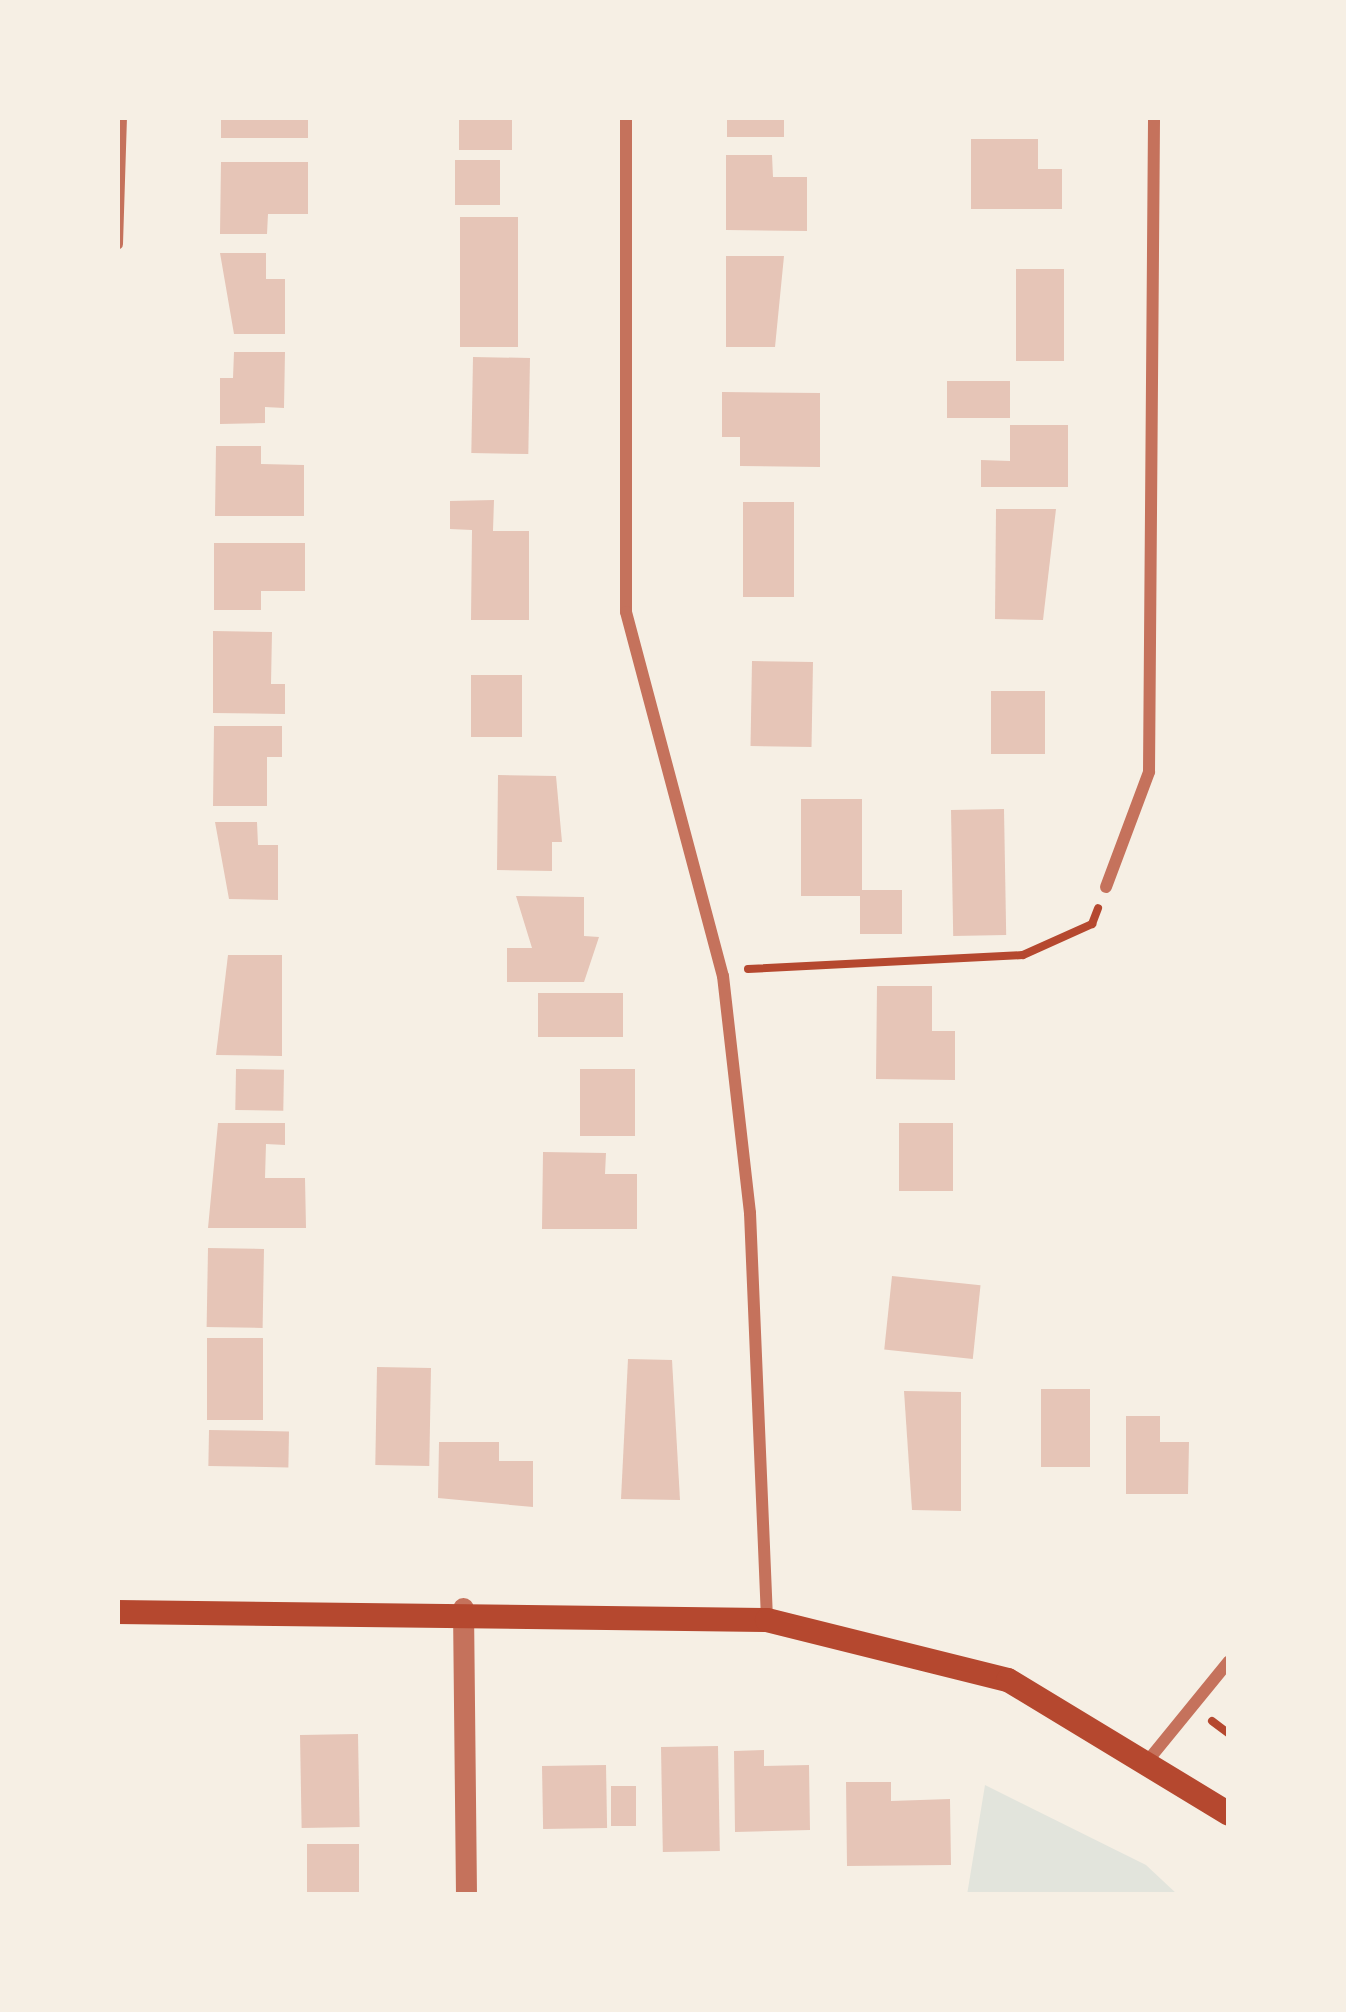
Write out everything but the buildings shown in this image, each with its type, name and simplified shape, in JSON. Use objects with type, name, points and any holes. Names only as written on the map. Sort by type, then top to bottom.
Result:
[{"type":"main road","points":[[117,1612],[463,1608],[767,1620],[1007,1681],[1150,1758],[1229,1814]]},
{"type":"street","points":[[117,244],[121,117]]},
{"type":"street","points":[[626,117],[626,612],[723,976],[750,1214],[767,1620]]},
{"type":"street","points":[[1106,887],[1149,772],[1154,117]]},
{"type":"street","points":[[463,1608],[466,1895]]},
{"type":"street","points":[[1150,1758],[1229,1661]]},
{"type":"path","points":[[723,976],[780,960],[1023,955],[1092,925],[1106,887]]},
{"type":"shaded area","points":[[985,1785],[1146,1865],[1178,1895],[967,1895]]}]
